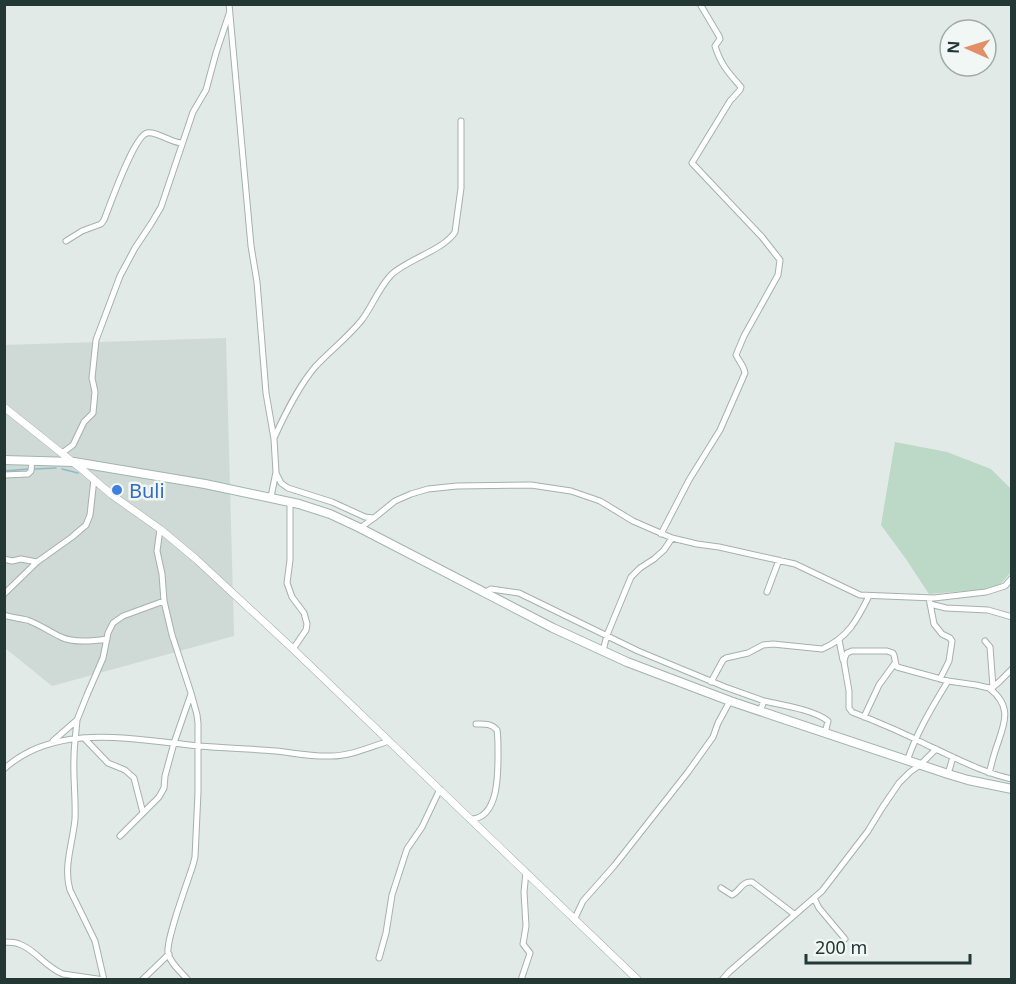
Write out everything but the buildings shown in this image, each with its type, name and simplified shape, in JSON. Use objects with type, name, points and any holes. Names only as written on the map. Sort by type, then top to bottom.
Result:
[{"type":"main road","points":[[4,460],[74,462],[118,469],[271,497],[330,514],[554,628],[666,677],[907,761],[968,780],[1011,789]]},
{"type":"street","points":[[229,4],[251,246],[274,439],[276,472],[271,497]]},
{"type":"street","points":[[661,534],[689,480],[720,430],[745,373],[736,355],[777,275],[780,260],[762,237],[692,163],[741,87],[726,70],[718,56],[715,46],[720,39],[719,36],[700,4]]},
{"type":"street","points":[[62,453],[74,443],[84,422],[93,413],[95,392],[92,378],[96,340],[120,276],[161,207],[193,112],[206,90],[230,13]]},
{"type":"street","points":[[274,439],[307,377],[350,334],[392,274],[453,236],[461,188],[461,121]]},
{"type":"street","points":[[66,241],[82,231],[101,224],[104,220],[128,160],[143,135],[151,133],[182,143]]},
{"type":"street","points":[[4,407],[195,559],[472,819],[638,980]]},
{"type":"street","points":[[4,475],[28,474],[31,471],[32,460]]},
{"type":"street","points":[[276,472],[281,483],[288,488],[332,502],[365,517],[375,518]]},
{"type":"street","points":[[4,594],[37,562],[72,537],[88,522],[94,478]]},
{"type":"street","points":[[360,528],[395,501],[429,489],[457,486],[531,485],[571,491],[600,501],[633,521],[672,538],[795,564],[860,595],[869,597],[929,601],[986,592],[1005,586],[1011,578]]},
{"type":"street","points":[[290,502],[290,560],[287,583],[292,597],[304,613],[307,624],[306,630],[293,649]]},
{"type":"street","points":[[160,529],[157,551],[164,601],[197,715],[198,792],[195,857],[169,940],[169,954],[174,964],[188,980]]},
{"type":"street","points":[[603,651],[607,635],[631,577],[664,550],[672,538]]},
{"type":"street","points":[[4,559],[37,562]]},
{"type":"street","points":[[767,592],[779,560]]},
{"type":"street","points":[[484,593],[492,590],[519,593],[638,651],[711,682],[824,718],[828,721],[825,733]]},
{"type":"street","points":[[711,682],[723,660],[763,645],[822,649],[839,640],[857,621],[869,597]]},
{"type":"street","points":[[143,813],[134,778],[125,770],[108,763],[78,733],[77,720],[104,657],[110,628],[123,616],[164,601]]},
{"type":"street","points":[[929,601],[946,608],[988,610],[1011,617]]},
{"type":"street","points":[[929,601],[934,624],[952,641],[950,662],[940,679]]},
{"type":"street","points":[[4,615],[28,620],[67,639],[86,641],[107,639]]},
{"type":"street","points":[[839,640],[849,691],[849,710],[990,773],[1011,779]]},
{"type":"street","points":[[985,641],[990,647],[991,688]]},
{"type":"street","points":[[844,662],[847,653],[852,651],[887,651],[894,653],[896,657],[895,663],[879,685],[864,717]]},
{"type":"street","points":[[895,663],[897,667],[940,679],[991,688],[999,695],[1005,704],[1009,718],[994,752],[990,773]]},
{"type":"street","points":[[991,688],[1011,669]]},
{"type":"street","points":[[907,761],[915,739],[948,681]]},
{"type":"street","points":[[120,836],[159,798],[164,788],[174,743],[191,693]]},
{"type":"street","points":[[760,711],[764,700]]},
{"type":"street","points":[[575,918],[583,901],[614,866],[688,772],[713,737],[730,701]]},
{"type":"street","points":[[52,743],[77,720]]},
{"type":"street","points":[[472,819],[481,817],[490,807],[499,771],[497,730],[488,724],[476,724]]},
{"type":"street","points":[[4,942],[17,943],[26,947],[48,966],[63,974],[104,979],[95,940],[68,882],[68,863],[75,818],[74,761],[77,727]]},
{"type":"street","points":[[4,769],[27,753],[52,743],[84,738],[126,738],[332,756],[357,752],[388,741]]},
{"type":"street","points":[[722,980],[822,891],[868,831],[899,783],[936,749]]},
{"type":"street","points":[[948,774],[953,757]]},
{"type":"street","points":[[379,958],[386,933],[392,895],[407,849],[422,827],[440,789]]},
{"type":"street","points":[[521,980],[530,953],[523,944],[526,926],[524,892],[526,871]]},
{"type":"street","points":[[721,888],[732,895],[747,881],[752,882],[794,914]]},
{"type":"street","points":[[814,898],[819,908],[845,939]]},
{"type":"street","points":[[142,980],[169,954]]},
{"type":"shaded area","name":"Buli","points":[[226,338],[234,636],[52,686],[5,648],[4,345]]},
{"type":"green space","points":[[895,442],[947,452],[991,469],[1011,489],[1011,572],[999,586],[929,594],[881,525]]},
{"type":"waterway","points":[[34,469],[56,468]]},
{"type":"waterway","points":[[4,471],[28,469]]},
{"type":"waterway","points":[[62,469],[78,473]]},
{"type":"place","name":"Buli","points":[[117,490]]}]
